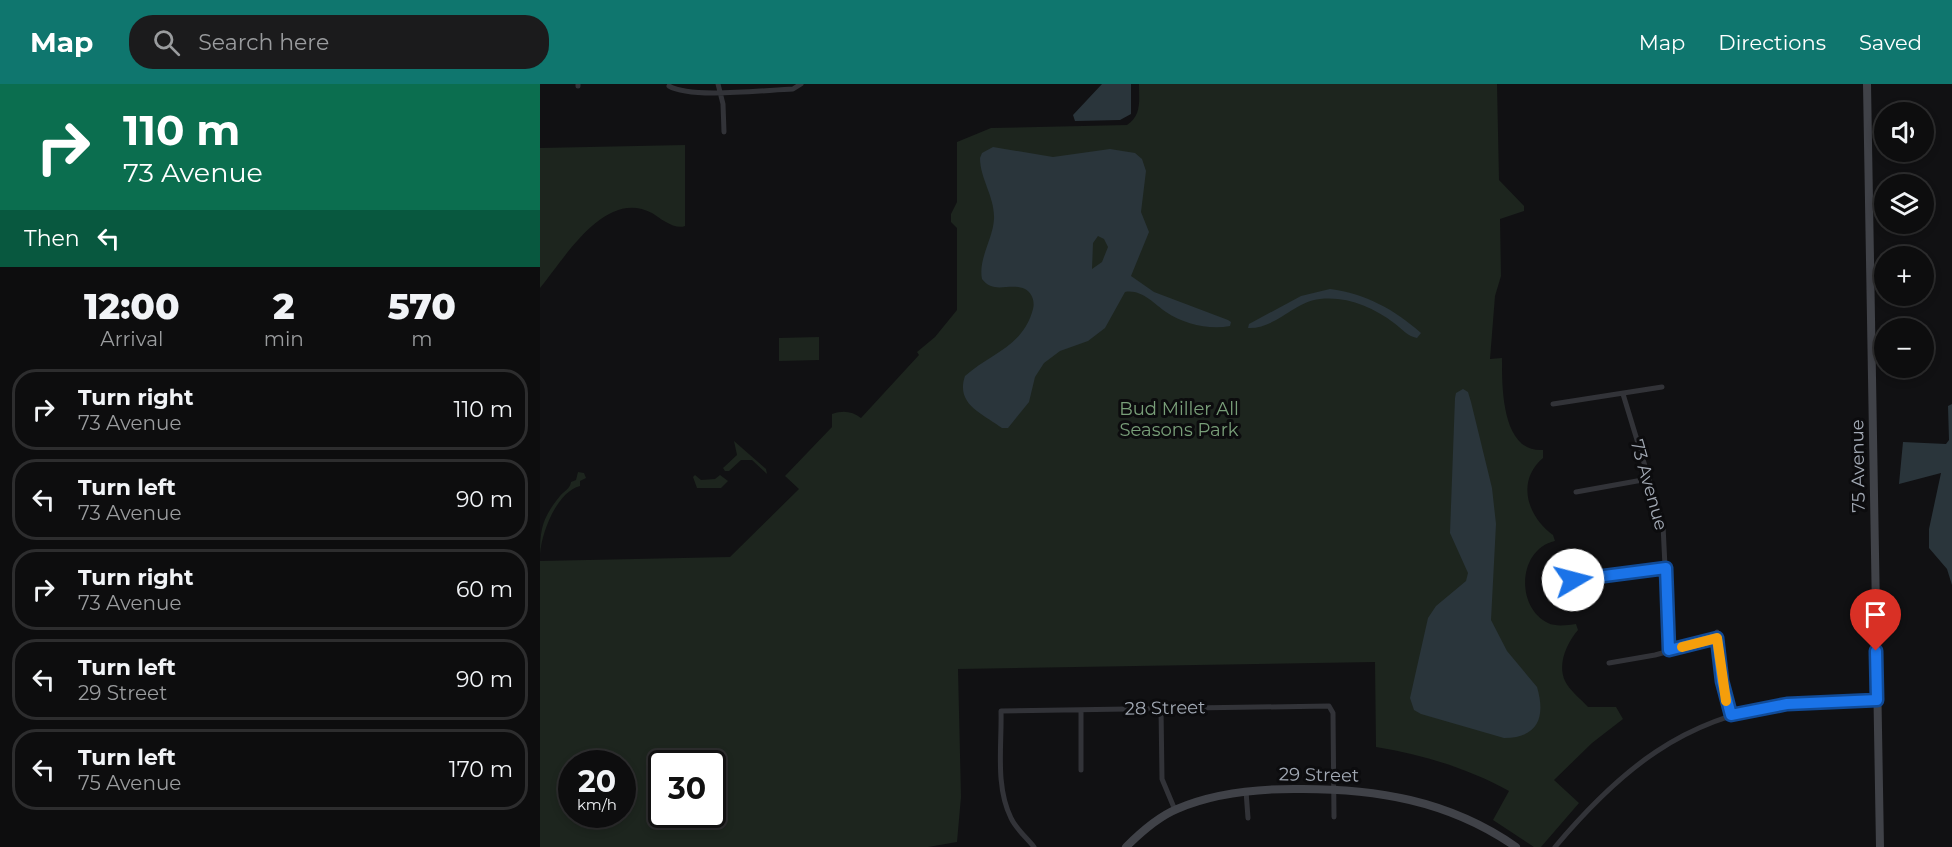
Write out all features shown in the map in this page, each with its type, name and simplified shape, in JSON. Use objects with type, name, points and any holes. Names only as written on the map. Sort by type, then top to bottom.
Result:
[{"type":"main road","name":"75 Avenue","points":[[1867,84],[1880,847]]},
{"type":"main road","name":"29 Street","points":[[1126,847],[1175,810],[1223,794],[1334,788],[1376,792],[1442,808],[1492,832],[1516,847]]},
{"type":"street","points":[[718,84],[724,132]]},
{"type":"street","points":[[669,86],[685,92],[793,89],[801,84]]},
{"type":"street","points":[[1553,404],[1662,387]]},
{"type":"street","name":"73 Avenue","points":[[1623,394],[1663,525],[1669,650]]},
{"type":"street","points":[[1576,492],[1648,479]]},
{"type":"street","points":[[1573,580],[1666,568]]},
{"type":"street","points":[[1609,663],[1669,650],[1717,635],[1722,681],[1731,715]]},
{"type":"street","points":[[1555,847],[1589,807],[1643,758],[1672,741],[1731,715],[1787,704],[1877,700]]},
{"type":"street","name":"28 Street","points":[[1035,847],[1015,824],[1005,804],[1002,785],[1001,711],[1329,706],[1333,713],[1334,788]]},
{"type":"street","points":[[1161,708],[1162,779],[1175,810]]},
{"type":"street","points":[[1081,710],[1081,770]]},
{"type":"street","points":[[1334,788],[1334,817]]},
{"type":"street","points":[[1246,791],[1248,818]]},
{"type":"green space","name":"Bud Miller All Seasons Park","points":[[1139,84],[1497,84],[1499,180],[1524,206],[1524,211],[1500,219],[1501,276],[1495,296],[1490,359],[1502,358],[1504,400],[1512,429],[1519,441],[1529,448],[1543,450],[1543,458],[1530,477],[1527,487],[1528,498],[1537,518],[1553,535],[1555,541],[1543,546],[1534,555],[1525,579],[1526,592],[1530,605],[1537,615],[1548,623],[1576,624],[1578,630],[1564,654],[1562,668],[1569,688],[1588,707],[1616,707],[1623,719],[1592,743],[1554,780],[1579,803],[1541,847],[1534,847],[1493,820],[1509,791],[1445,763],[1376,747],[1375,662],[958,669],[961,797],[957,842],[928,847],[540,847],[540,561],[730,557],[799,489],[785,476],[832,427],[832,414],[847,412],[861,418],[919,355],[917,352],[935,337],[957,310],[957,228],[951,222],[951,214],[957,202],[957,142],[991,128],[1127,125],[1135,117],[1139,101]]},
{"type":"green space","points":[[685,145],[685,226],[673,225],[652,213],[635,208],[618,210],[603,218],[574,244],[540,288],[540,148]]},
{"type":"green space","points":[[819,337],[819,360],[779,361],[779,338]]},
{"type":"green space","points":[[734,441],[766,469],[767,474],[752,460],[741,460],[729,471],[725,471],[723,468],[737,455]]},
{"type":"green space","points":[[578,472],[584,473],[586,478],[580,481],[580,486],[564,496],[558,504],[547,524],[540,554],[542,530],[546,517],[571,482],[576,480]]},
{"type":"green space","points":[[695,475],[701,480],[715,479],[720,475],[728,481],[721,488],[697,488],[693,477]]},
{"type":"shaded area","points":[[1102,84],[1131,84],[1131,114],[1120,120],[1075,121],[1073,115]]},
{"type":"shaded area","points":[[993,147],[1053,157],[1110,149],[1135,153],[1142,159],[1146,171],[1141,212],[1149,232],[1131,276],[1154,292],[1228,320],[1231,322],[1230,326],[1214,327],[1189,323],[1166,312],[1142,295],[1125,292],[1105,328],[1088,341],[1060,351],[1044,363],[1035,377],[1029,402],[1008,428],[1002,428],[980,413],[973,408],[964,394],[965,376],[1014,341],[1028,322],[1034,303],[1031,295],[1025,289],[992,286],[982,279],[982,264],[993,226],[994,211],[982,173],[980,158],[982,153]],"holes":[[[1098,236],[1104,239],[1108,247],[1102,262],[1092,269],[1093,243]]]},
{"type":"shaded area","points":[[1330,289],[1343,291],[1379,304],[1421,333],[1417,338],[1413,337],[1386,317],[1359,304],[1340,299],[1310,301],[1267,324],[1248,328],[1249,324],[1301,296]]},
{"type":"shaded area","points":[[1463,389],[1468,392],[1471,402],[1492,488],[1496,524],[1491,620],[1507,651],[1537,687],[1540,698],[1537,724],[1532,730],[1516,737],[1504,738],[1421,714],[1414,710],[1410,698],[1428,618],[1436,606],[1466,581],[1468,573],[1450,533],[1455,398],[1456,393]]},
{"type":"shaded area","points":[[1952,404],[1952,585],[1947,569],[1929,548],[1929,529],[1941,473],[1899,484],[1903,442],[1946,444],[1949,440],[1948,406]]},
{"type":"slow traffic","points":[[1682,647],[1717,638],[1726,701]]},
{"type":"route","points":[[1573,580],[1666,568],[1669,650],[1717,638],[1722,681],[1731,715],[1787,704],[1877,700],[1876,651]]}]
